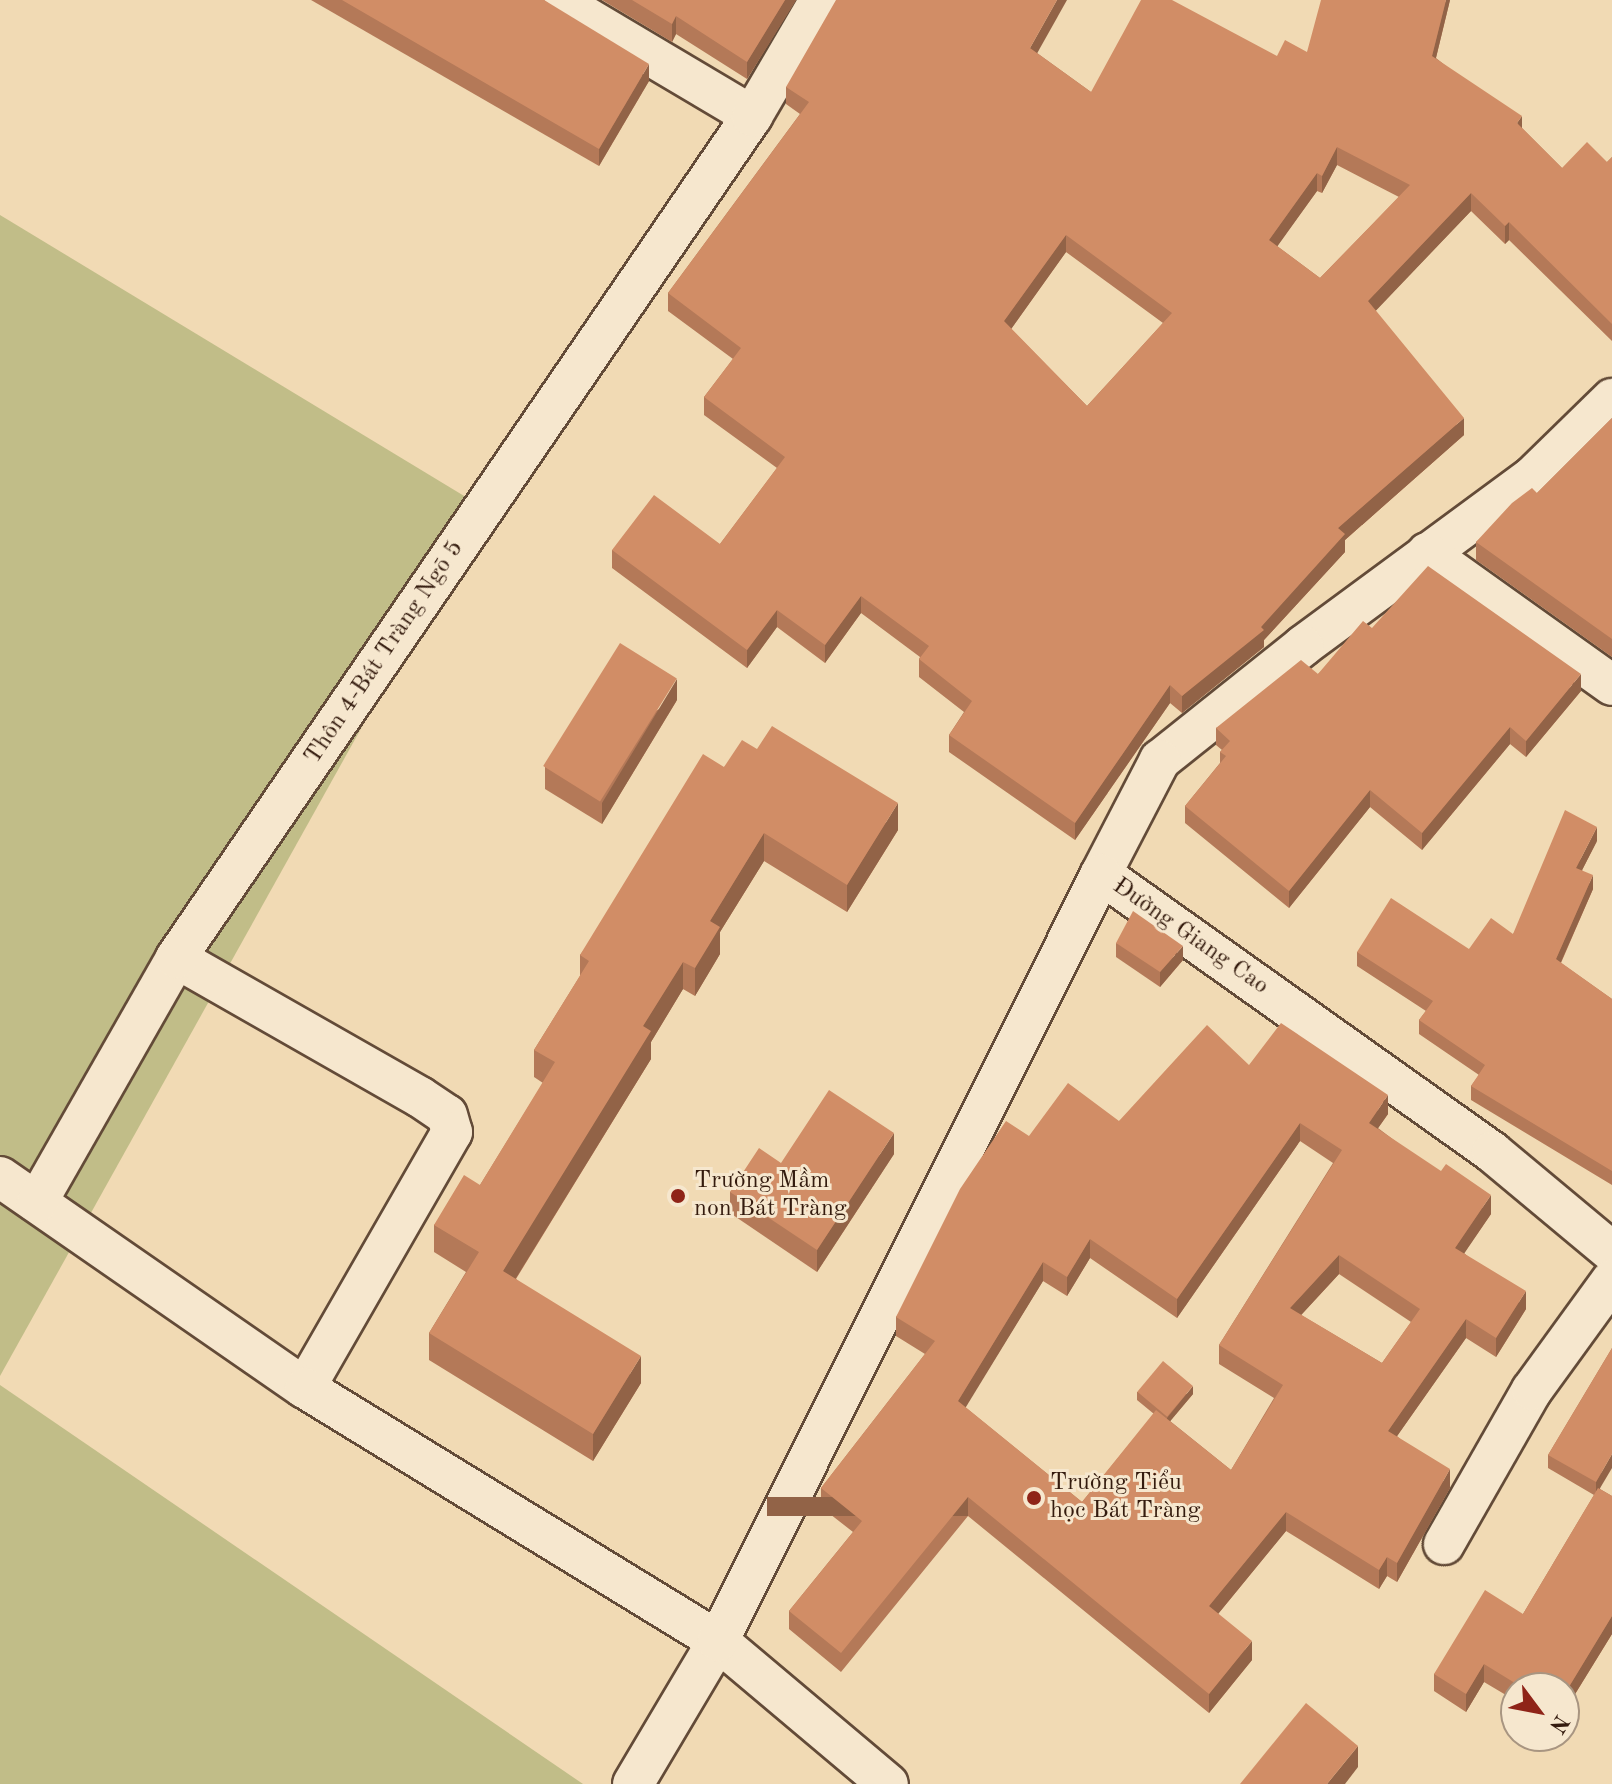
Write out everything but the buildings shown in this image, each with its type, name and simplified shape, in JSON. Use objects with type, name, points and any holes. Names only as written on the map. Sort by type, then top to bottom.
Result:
[{"type":"street","points":[[557,0],[752,116]]},
{"type":"street","name":"Thôn 4-Bát Tràng Ngõ 5","points":[[37,1202],[176,958],[752,116],[820,0]]},
{"type":"street","name":"Đường Giang Cao","points":[[1612,399],[1532,477],[1427,553],[1160,760],[1101,874],[1492,1152],[1612,1252]]},
{"type":"street","points":[[1427,553],[1612,685]]},
{"type":"street","points":[[633,1784],[718,1641],[1101,874]]},
{"type":"street","points":[[176,958],[447,1115],[452,1132],[305,1388]]},
{"type":"street","points":[[0,1177],[305,1388],[718,1641],[888,1784]]},
{"type":"street","points":[[1444,1544],[1532,1390],[1612,1280]]},
{"type":"shaded area","points":[[0,215],[484,508],[0,1376]]},
{"type":"shaded area","points":[[0,1385],[583,1784],[0,1784]]},
{"type":"place","name":"Trường Mầm non Bát Tràng","points":[[678,1196]]},
{"type":"place","name":"Trường Tiểu học Bát Tràng","points":[[1034,1498]]}]
